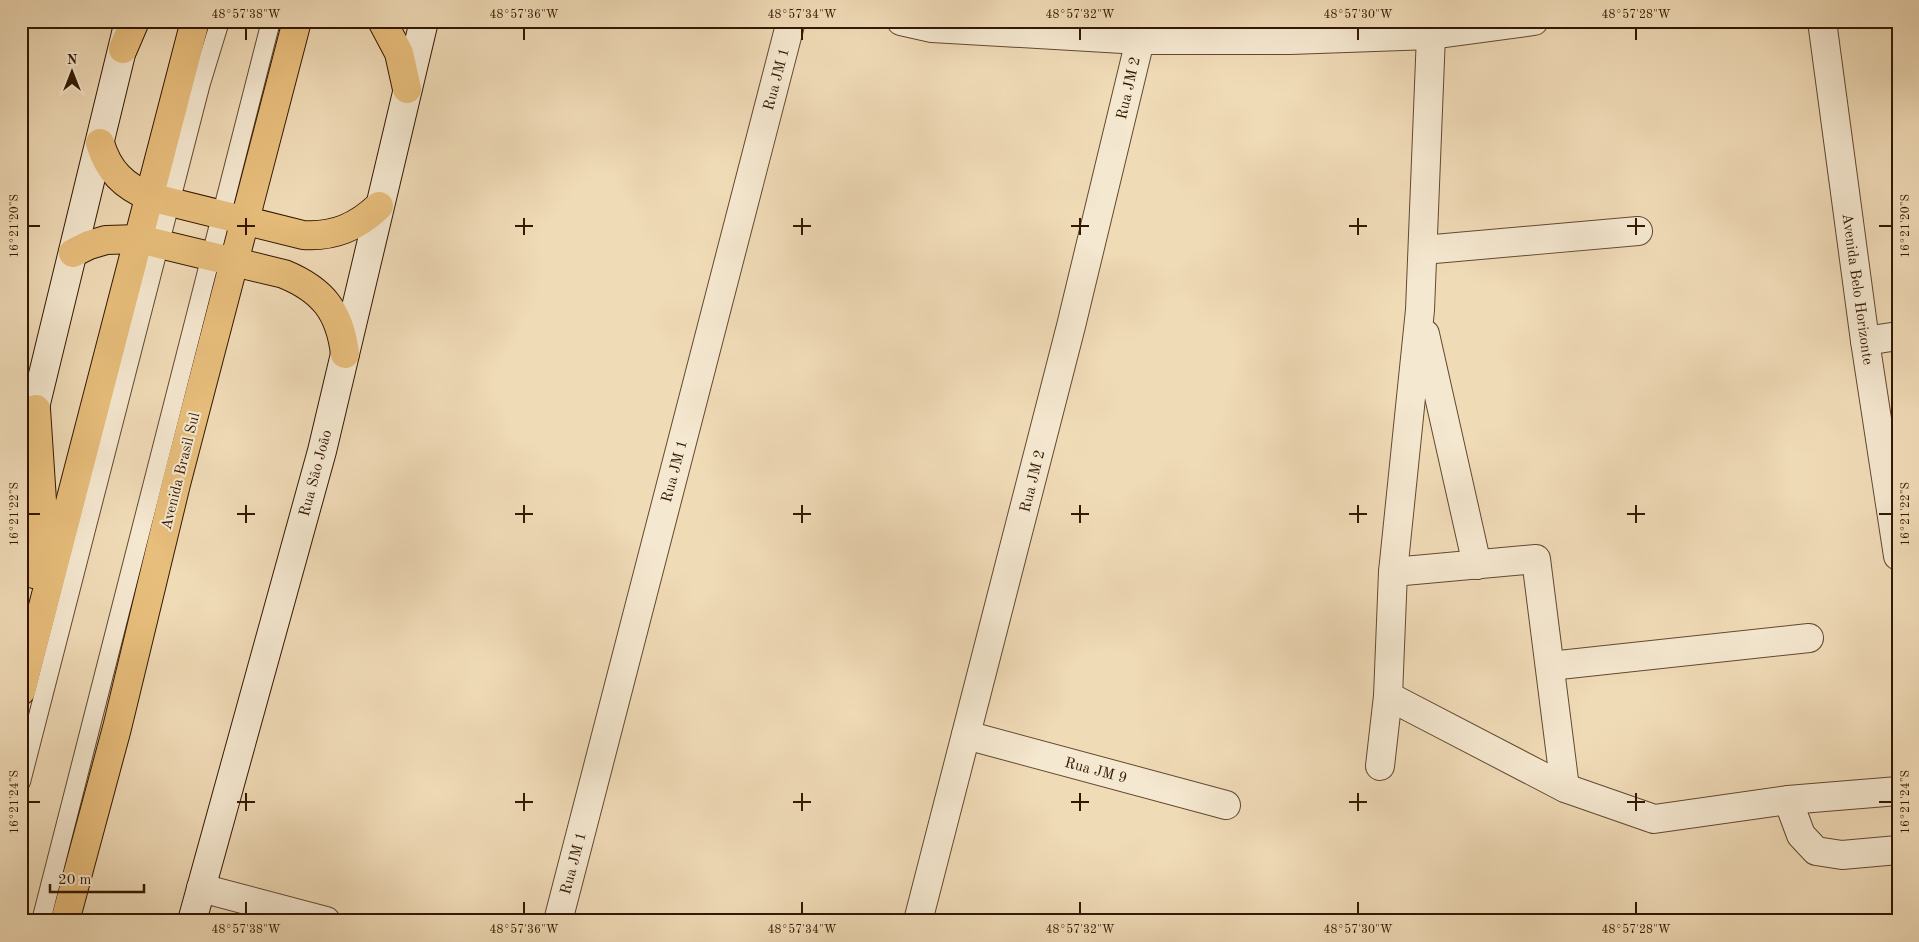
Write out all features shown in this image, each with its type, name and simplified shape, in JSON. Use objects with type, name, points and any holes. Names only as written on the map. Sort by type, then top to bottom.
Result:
[{"type":"main road","points":[[123,49],[134,21]]},
{"type":"main road","points":[[21,691],[160,200],[195,21]]},
{"type":"main road","name":"Avenida Brasil Sul","points":[[65,921],[117,728],[176,484],[222,259],[233,218],[297,21]]},
{"type":"main road","points":[[382,21],[399,53],[407,89]]},
{"type":"main road","points":[[100,143],[104,156],[119,179],[133,190],[160,200],[303,235],[317,236],[346,230],[369,216],[379,206]]},
{"type":"main road","points":[[73,253],[89,245],[122,238],[149,242],[284,274],[301,281],[328,304],[337,319],[343,336],[345,354]]},
{"type":"main road","points":[[31,653],[30,608],[42,536],[43,516],[36,410]]},
{"type":"street","points":[[21,465],[36,410],[129,21]]},
{"type":"street","name":"Rua São João","points":[[192,921],[322,451],[424,21]]},
{"type":"street","name":"Rua JM 1","points":[[558,921],[791,21]]},
{"type":"street","points":[[901,21],[932,28],[1140,40],[1290,40],[1431,35],[1534,21]]},
{"type":"street","name":"Avenida Belo Horizonte","points":[[1822,21],[1865,340],[1898,556]]},
{"type":"street","points":[[1380,766],[1388,696],[1393,572],[1420,310],[1431,35]]},
{"type":"street","name":"Rua JM 2","points":[[918,921],[1072,326],[1140,40]]},
{"type":"street","points":[[1423,250],[1638,231]]},
{"type":"street","points":[[1420,310],[1477,566]]},
{"type":"street","points":[[1865,340],[1898,336]]},
{"type":"street","points":[[1393,572],[1477,566],[1536,559],[1565,788]]},
{"type":"street","points":[[1550,666],[1808,638]]},
{"type":"street","points":[[1388,696],[1565,788],[1654,819],[1788,800],[1898,791]]},
{"type":"street","name":"Rua JM 9","points":[[966,736],[1226,805]]},
{"type":"street","points":[[1788,800],[1801,836],[1816,851],[1842,855],[1898,850]]},
{"type":"street","points":[[201,888],[326,921]]},
{"type":"lane","points":[[160,200],[201,83],[220,21]]},
{"type":"lane","points":[[233,218],[271,21]]},
{"type":"lane","points":[[21,782],[149,242]]},
{"type":"lane","points":[[41,921],[222,259]]}]
